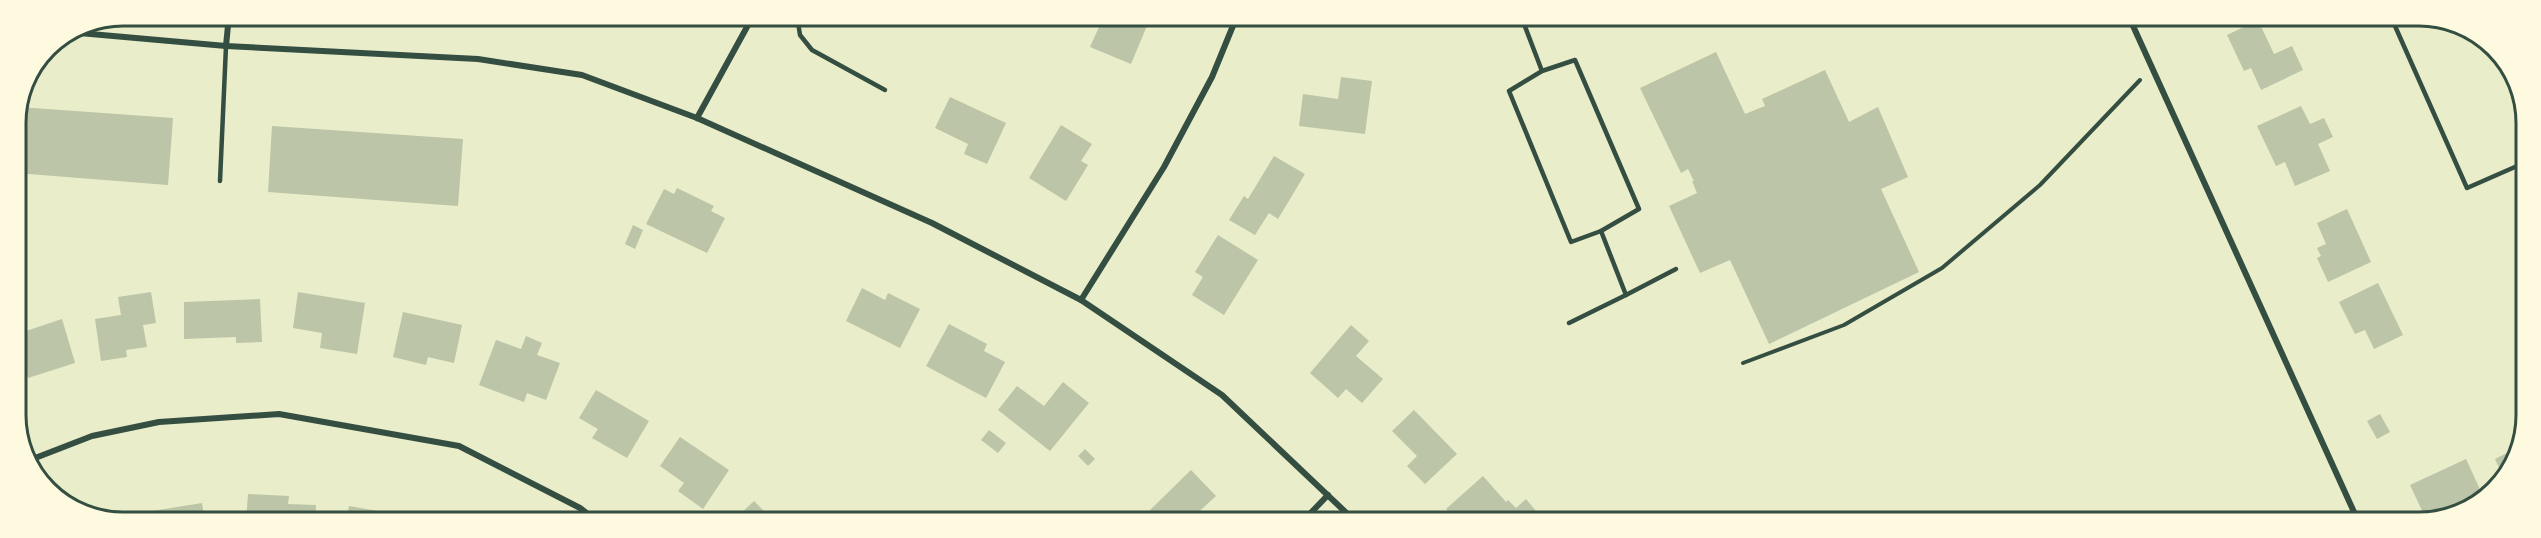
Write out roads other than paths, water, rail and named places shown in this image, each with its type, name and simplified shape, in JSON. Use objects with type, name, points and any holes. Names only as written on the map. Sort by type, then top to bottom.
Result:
[{"type":"street","points":[[226,46],[227,26]]},
{"type":"street","points":[[697,118],[748,26]]},
{"type":"street","points":[[1081,300],[1164,167],[1212,77],[1233,26]]},
{"type":"street","points":[[2133,26],[2354,512]]},
{"type":"street","points":[[85,34],[226,46],[478,59],[582,75],[697,118],[932,223],[1081,300],[1222,395],[1346,512]]},
{"type":"street","points":[[36,458],[92,436],[159,422],[279,414],[459,446],[585,512]]},
{"type":"street","points":[[1312,512],[1328,495]]},
{"type":"lane","points":[[799,26],[800,35],[812,50],[885,90]]},
{"type":"lane","points":[[1525,26],[1542,71]]},
{"type":"lane","points":[[2395,26],[2467,188],[2516,167]]},
{"type":"lane","points":[[220,181],[226,46]]},
{"type":"lane","points":[[1575,60],[1639,209],[1601,231],[1571,242],[1509,91],[1542,71],[1575,60]]},
{"type":"lane","points":[[1601,231],[1626,295]]},
{"type":"lane","points":[[1569,322],[1676,269]]}]
